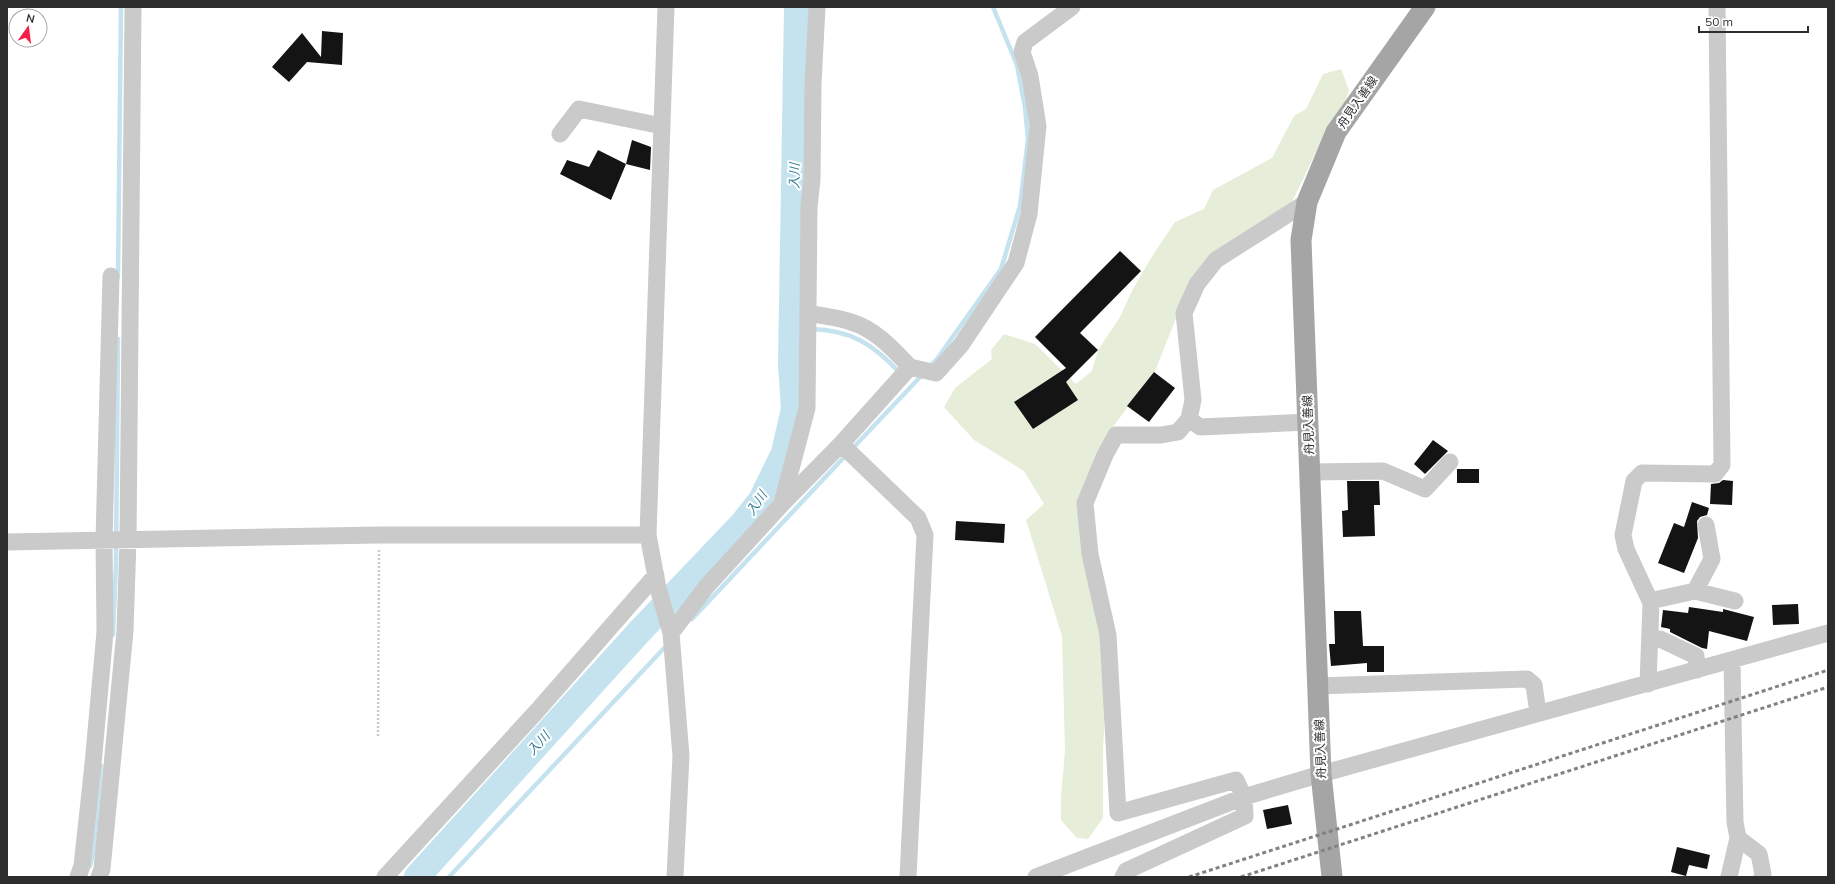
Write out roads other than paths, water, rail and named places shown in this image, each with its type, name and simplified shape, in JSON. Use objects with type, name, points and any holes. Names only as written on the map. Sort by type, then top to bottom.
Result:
[{"type":"main road","name":"舟見入善線","points":[[1332,877],[1321,774],[1301,240],[1307,202],[1336,132],[1425,7]]},
{"type":"street","points":[[99,877],[102,869],[125,631],[128,540],[133,7]]},
{"type":"street","points":[[666,7],[648,535],[657,582],[670,628],[681,756],[675,877]]},
{"type":"street","points":[[781,505],[807,408],[809,207],[812,178],[816,7]]},
{"type":"street","points":[[808,313],[852,322],[872,332],[891,346],[910,366],[936,373],[961,345],[1016,263],[1029,214],[1038,126],[1030,76],[1022,52],[1025,42],[1072,7]]},
{"type":"street","points":[[1648,684],[1650,601],[1626,549],[1623,535],[1634,481],[1642,473],[1715,474],[1722,465],[1717,7]]},
{"type":"street","points":[[560,134],[579,110],[662,126]]},
{"type":"street","points":[[1123,877],[1126,871],[1245,816],[1244,797],[1236,780],[1118,813],[1108,635],[1090,554],[1085,504],[1105,454],[1116,436],[1161,435],[1178,432],[1189,419],[1193,400],[1184,314],[1197,284],[1216,260],[1307,202]]},
{"type":"street","points":[[78,877],[82,866],[105,632],[104,540],[111,276]]},
{"type":"street","points":[[670,628],[781,505],[841,444],[910,366]]},
{"type":"street","points":[[1189,419],[1200,427],[1308,422]]},
{"type":"street","points":[[841,444],[918,518],[925,535],[908,877]]},
{"type":"street","points":[[1310,472],[1383,471],[1425,489],[1450,462]]},
{"type":"street","points":[[1695,592],[1712,559],[1706,525]]},
{"type":"street","points":[[7,542],[379,535],[648,535]]},
{"type":"street","points":[[385,877],[657,582]]},
{"type":"street","points":[[1650,601],[1695,592],[1735,601]]},
{"type":"street","points":[[1036,877],[1244,797],[1538,713],[1732,661],[1828,633]]},
{"type":"street","points":[[1660,639],[1696,656],[1697,670]]},
{"type":"street","points":[[1729,877],[1738,838],[1735,822],[1732,661]]},
{"type":"street","points":[[1318,686],[1527,679],[1534,685],[1538,713]]},
{"type":"street","points":[[1738,838],[1759,854],[1763,874],[1762,877]]},
{"type":"waterway","points":[[118,277],[121,7]]},
{"type":"waterway","name":"入川","points":[[417,877],[639,632],[742,524],[761,500],[784,453],[794,409],[791,364],[797,7]]},
{"type":"waterway","points":[[929,367],[937,359],[1001,269],[1020,206],[1028,139],[1025,107],[1017,65],[993,7]]},
{"type":"waterway","points":[[792,328],[804,329]]},
{"type":"waterway","points":[[811,329],[838,332],[860,340],[880,354],[900,373]]},
{"type":"waterway","points":[[113,635],[116,563],[118,339]]},
{"type":"waterway","points":[[852,449],[923,374]]},
{"type":"waterway","points":[[692,619],[847,454]]},
{"type":"waterway","points":[[449,877],[667,645]]},
{"type":"waterway","points":[[90,866],[93,854],[101,766]]},
{"type":"railway","points":[[1189,877],[1828,670]]},
{"type":"railway","points":[[1241,877],[1828,687]]}]
